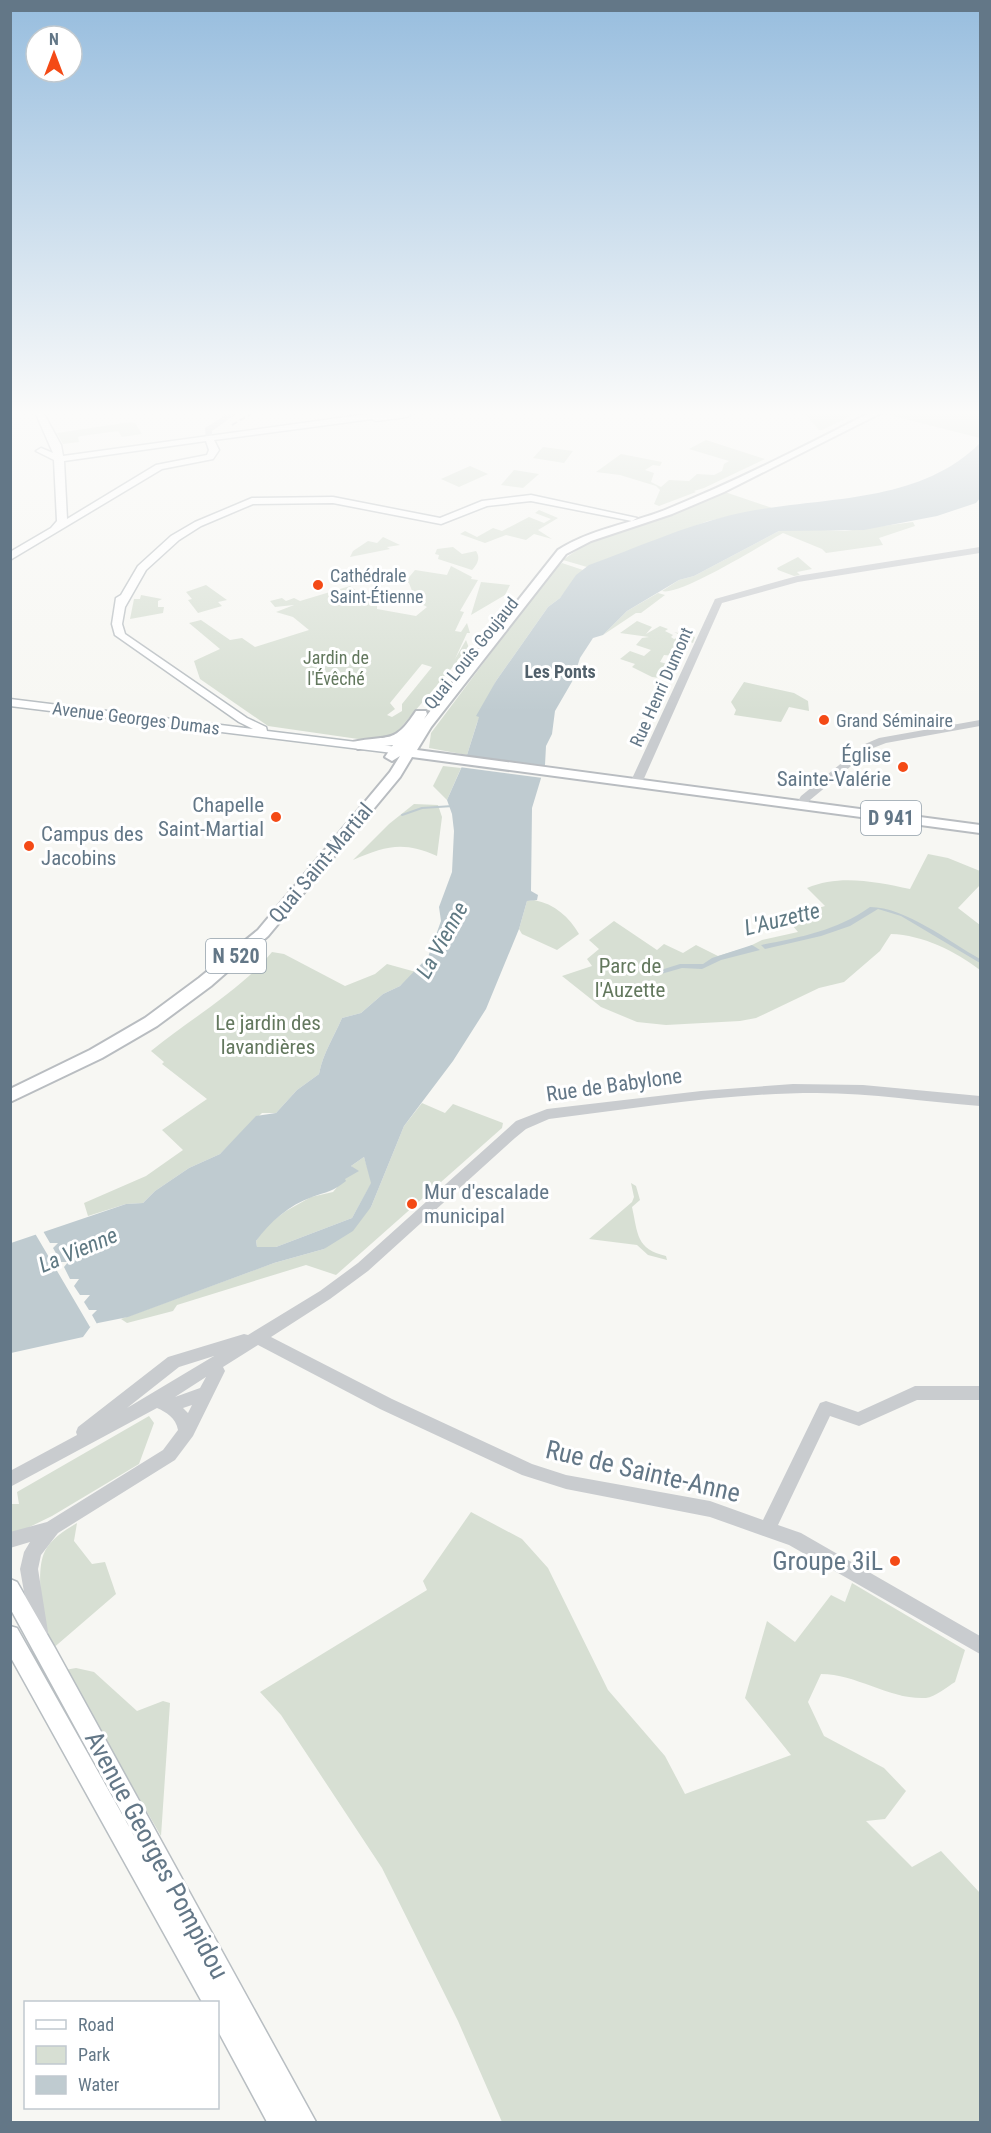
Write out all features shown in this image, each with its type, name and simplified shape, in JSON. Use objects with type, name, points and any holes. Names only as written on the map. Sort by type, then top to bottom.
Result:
[{"type":"main road","points":[[54,531],[61,524],[62,514]]},
{"type":"main road","points":[[62,518],[82,514]]},
{"type":"main road","points":[[10,557],[83,514]]},
{"type":"main road","points":[[225,514],[181,534],[142,568],[121,605],[117,624],[118,632],[261,735]]},
{"type":"main road","points":[[394,514],[444,521],[459,514]]},
{"type":"main road","points":[[599,514],[614,518]]},
{"type":"main road","name":"N 520","points":[[552,558],[589,537],[650,514]]},
{"type":"main road","name":"N 520","points":[[552,558],[572,539],[614,518],[634,520],[662,514]]},
{"type":"main road","name":"Quai Louis Goujaud","points":[[403,752],[552,558]]},
{"type":"main road","name":"Avenue Georges Dumas","points":[[10,702],[261,735],[312,738]]},
{"type":"main road","points":[[248,724],[312,738],[403,752]]},
{"type":"main road","points":[[358,746],[396,741],[414,735],[424,749],[444,758]]},
{"type":"main road","points":[[358,746],[377,753],[383,758],[389,773],[424,759],[444,758]]},
{"type":"main road","name":"D 941","points":[[403,752],[981,829]]},
{"type":"main road","name":"Quai Saint-Martial","points":[[10,1096],[96,1054],[151,1022],[205,982],[263,933],[403,752]]},
{"type":"main road","name":"Quai Saint-Martial","points":[[10,1084],[154,1011],[204,974],[251,929],[389,773]]},
{"type":"main road","name":"Avenue Georges Pompidou","points":[[10,1588],[102,1750],[211,1957],[304,2122]]},
{"type":"main road","name":"Avenue Georges Pompidou","points":[[10,1635],[214,2001]]},
{"type":"main road","name":"Avenue Georges Pompidou","points":[[219,2010],[280,2122]]},
{"type":"street","name":"Rue Henri Dumont","points":[[636,783],[715,604],[730,597],[797,579],[981,550]]},
{"type":"street","points":[[801,806],[805,798],[869,746],[894,737],[981,723]]},
{"type":"street","name":"Rue de Babylone","points":[[72,1445],[163,1403],[258,1336],[283,1324],[363,1267],[510,1134],[522,1125],[547,1114],[674,1098],[795,1089],[894,1093],[981,1101]]},
{"type":"street","name":"Rue de Babylone","points":[[72,1445],[148,1380],[174,1362],[258,1336]]},
{"type":"street","name":"Rue de Sainte-Anne","points":[[258,1336],[271,1345],[386,1404],[528,1470],[566,1482],[710,1509],[768,1528],[811,1546],[981,1647]]},
{"type":"street","points":[[10,1540],[52,1528],[169,1455],[187,1431],[217,1371],[214,1366],[192,1355]]},
{"type":"street","points":[[148,1380],[163,1403],[186,1423],[187,1431]]},
{"type":"street","points":[[163,1403],[207,1393]]},
{"type":"street","points":[[768,1528],[826,1408],[859,1419],[915,1393],[981,1393]]},
{"type":"street","points":[[10,1480],[21,1476],[72,1445]]},
{"type":"street","points":[[40,1640],[29,1569],[33,1552],[52,1528]]},
{"type":"green space","points":[[536,514],[547,514],[558,518],[538,530],[552,539],[534,534],[526,540],[506,535],[485,543],[460,534],[465,531],[477,537],[493,528],[502,531],[529,517],[544,523],[551,519]]},
{"type":"green space","points":[[665,514],[745,514],[708,521],[587,567],[563,560],[581,548],[620,529]]},
{"type":"green space","points":[[913,522],[915,526],[879,538],[883,545],[826,553],[822,549],[783,533],[702,578],[671,591],[662,591],[679,580],[694,576],[779,531],[803,529],[845,531]]},
{"type":"green space","points":[[383,537],[400,545],[350,557],[353,551],[368,541],[377,543]]},
{"type":"green space","points":[[453,547],[462,554],[476,551],[478,561],[472,570],[438,559],[439,555],[435,554],[437,549]]},
{"type":"green space","points":[[798,557],[812,569],[797,572],[800,575],[794,576],[778,570],[777,568]]},
{"type":"green space","points":[[562,563],[583,570],[560,598],[548,607],[496,681],[477,723],[467,755],[429,748],[431,733],[553,570]]},
{"type":"green space","name":"Jardin de l'Évêché","points":[[451,566],[472,577],[471,579],[478,580],[460,611],[464,612],[455,631],[461,632],[467,623],[470,633],[467,633],[455,659],[466,640],[469,648],[396,733],[372,741],[268,726],[200,679],[194,661],[220,649],[189,623],[201,620],[230,640],[242,638],[255,647],[309,630],[293,617],[276,612],[294,605],[275,607],[270,601],[282,598],[286,601],[294,598],[300,601],[350,586],[358,592],[363,590],[377,603],[377,609],[416,616],[427,607],[411,598],[414,596],[409,583],[405,582],[415,570],[447,575]],"holes":[[[422,664],[432,667],[402,704],[402,711],[392,717],[387,715],[395,709],[390,703]]]},
{"type":"green space","points":[[481,582],[510,585],[505,595],[471,615]]},
{"type":"green space","points":[[206,585],[227,600],[218,602],[222,606],[198,613],[188,600],[192,599],[186,592]]},
{"type":"green space","points":[[658,593],[665,595],[641,613],[636,613],[603,635],[627,611]]},
{"type":"green space","points":[[141,595],[162,599],[158,601],[158,607],[164,607],[163,613],[130,619],[134,599],[140,599]]},
{"type":"green space","points":[[637,621],[652,627],[646,634],[660,626],[668,629],[665,631],[673,635],[671,637],[674,639],[682,636],[674,632],[695,637],[693,643],[686,640],[680,644],[682,646],[674,649],[679,651],[675,656],[664,655],[660,662],[671,665],[662,667],[659,671],[660,678],[652,677],[632,667],[635,664],[620,659],[630,651],[644,656],[651,650],[636,645],[642,638],[649,637],[620,633]]},
{"type":"green space","points":[[744,682],[794,693],[808,701],[809,711],[789,707],[781,722],[734,715],[736,710],[731,702]]},
{"type":"green space","points":[[443,766],[461,768],[447,800],[433,786]]},
{"type":"green space","points":[[414,804],[438,805],[442,817],[437,856],[414,848],[395,847],[375,851],[353,860],[389,824]]},
{"type":"green space","name":"Parc de l'Auzette","points":[[928,854],[948,858],[980,871],[980,885],[958,908],[980,925],[980,970],[960,956],[938,945],[915,937],[891,934],[880,951],[844,982],[819,988],[756,1018],[666,1025],[637,1022],[601,1007],[562,976],[592,966],[587,959],[599,949],[589,940],[614,921],[657,950],[664,944],[683,953],[696,945],[718,956],[762,940],[798,932],[792,925],[816,918],[809,911],[825,906],[807,888],[845,880],[910,889]]},
{"type":"green space","points":[[534,900],[561,912],[579,934],[557,950],[522,934],[519,929],[527,901]]},
{"type":"green space","name":"Le jardin des lavandières","points":[[272,952],[284,954],[345,986],[375,974],[387,964],[416,972],[400,986],[383,994],[361,1013],[342,1018],[326,1052],[319,1074],[297,1090],[276,1113],[262,1113],[220,1154],[189,1168],[155,1191],[143,1203],[126,1204],[88,1216],[84,1203],[146,1176],[183,1150],[162,1130],[207,1099],[162,1064],[164,1062],[151,1051],[245,980]]},
{"type":"green space","points":[[422,1103],[445,1113],[453,1104],[503,1123],[502,1128],[336,1275],[306,1265],[177,1305],[173,1311],[127,1323],[121,1319],[274,1263],[324,1249],[371,1207],[404,1126]]},
{"type":"green space","points":[[364,1157],[372,1182],[352,1218],[276,1247],[257,1247],[256,1241],[266,1226],[311,1197],[333,1192],[353,1168],[351,1166]]},
{"type":"green space","points":[[631,1183],[636,1186],[640,1200],[632,1207],[637,1233],[644,1245],[666,1256],[667,1260],[648,1255],[637,1245],[589,1239],[632,1202],[634,1197]]},
{"type":"green space","points":[[149,1416],[154,1423],[139,1464],[52,1516],[11,1536],[11,1504],[19,1504],[17,1492]]},
{"type":"green space","points":[[471,1512],[522,1539],[548,1568],[608,1690],[665,1756],[685,1794],[791,1755],[745,1698],[767,1621],[795,1642],[831,1595],[845,1602],[852,1583],[965,1650],[955,1682],[930,1697],[913,1698],[848,1678],[821,1674],[808,1702],[824,1736],[884,1768],[906,1791],[885,1819],[866,1821],[912,1867],[941,1851],[980,1893],[980,2122],[502,2122],[458,2021],[382,1868],[281,1715],[260,1692],[427,1590],[423,1581]]},
{"type":"green space","points":[[77,1523],[74,1541],[92,1564],[105,1562],[116,1594],[51,1650],[41,1600],[42,1560],[51,1543]]},
{"type":"green space","points":[[76,1668],[94,1672],[137,1711],[163,1701],[170,1703],[161,1836],[65,1670]]},
{"type":"water","name":"La Vienne","points":[[944,514],[864,530],[779,531],[694,576],[679,580],[627,611],[603,635],[593,638],[580,658],[573,680],[555,711],[552,734],[546,746],[545,765],[532,808],[531,891],[538,895],[537,900],[527,901],[519,929],[486,1009],[453,1061],[404,1126],[371,1207],[353,1231],[324,1249],[274,1263],[128,1317],[98,1323],[91,1326],[83,1337],[11,1353],[11,1243],[126,1204],[143,1203],[155,1191],[189,1168],[220,1154],[256,1116],[276,1113],[297,1090],[319,1074],[326,1052],[342,1018],[361,1013],[383,994],[400,986],[428,957],[441,921],[439,907],[452,872],[454,831],[447,800],[467,755],[479,717],[476,716],[496,681],[548,607],[560,598],[576,575],[589,565],[677,532],[731,515]],"holes":[[[364,1157],[371,1183],[352,1218],[276,1247],[257,1247],[256,1241],[281,1215],[304,1200],[342,1184],[346,1181],[345,1179],[359,1171],[351,1166]]]},
{"type":"water","points":[[870,907],[898,913],[912,919],[980,959],[980,963],[901,916],[878,909],[850,926],[821,936],[765,949],[761,945],[804,936],[831,927]]},
{"type":"water","points":[[752,945],[760,950],[721,960],[702,969],[682,968],[661,974],[664,969],[680,964],[703,964],[712,958]]},
{"type":"pier","points":[[464,755],[548,766],[543,778],[459,767]]},
{"type":"pier","points":[[47,1227],[43,1231],[50,1243],[58,1243],[53,1248],[61,1262],[68,1262],[64,1267],[70,1279],[79,1279],[74,1286],[80,1295],[90,1295],[84,1302],[89,1310],[97,1310],[92,1315],[97,1324],[90,1327],[33,1230]]},
{"type":"waterway","points":[[402,815],[422,808],[453,806]]},
{"type":"place","name":"Cathédrale Saint-Étienne","points":[[318,585]]},
{"type":"place","name":"Grand Séminaire","points":[[824,720]]},
{"type":"place","name":"Église Sainte-Valérie","points":[[903,767]]},
{"type":"place","name":"Chapelle Saint-Martial","points":[[276,817]]},
{"type":"place","name":"Campus des Jacobins","points":[[29,846]]},
{"type":"place","name":"Mur d'escalade municipal","points":[[412,1204]]},
{"type":"place","name":"Groupe 3iL","points":[[895,1561]]},
{"type":"district","name":"Les Ponts","points":[[560,671]]},
{"type":"water label","name":"L'Auzette","points":[[782,919]]}]
